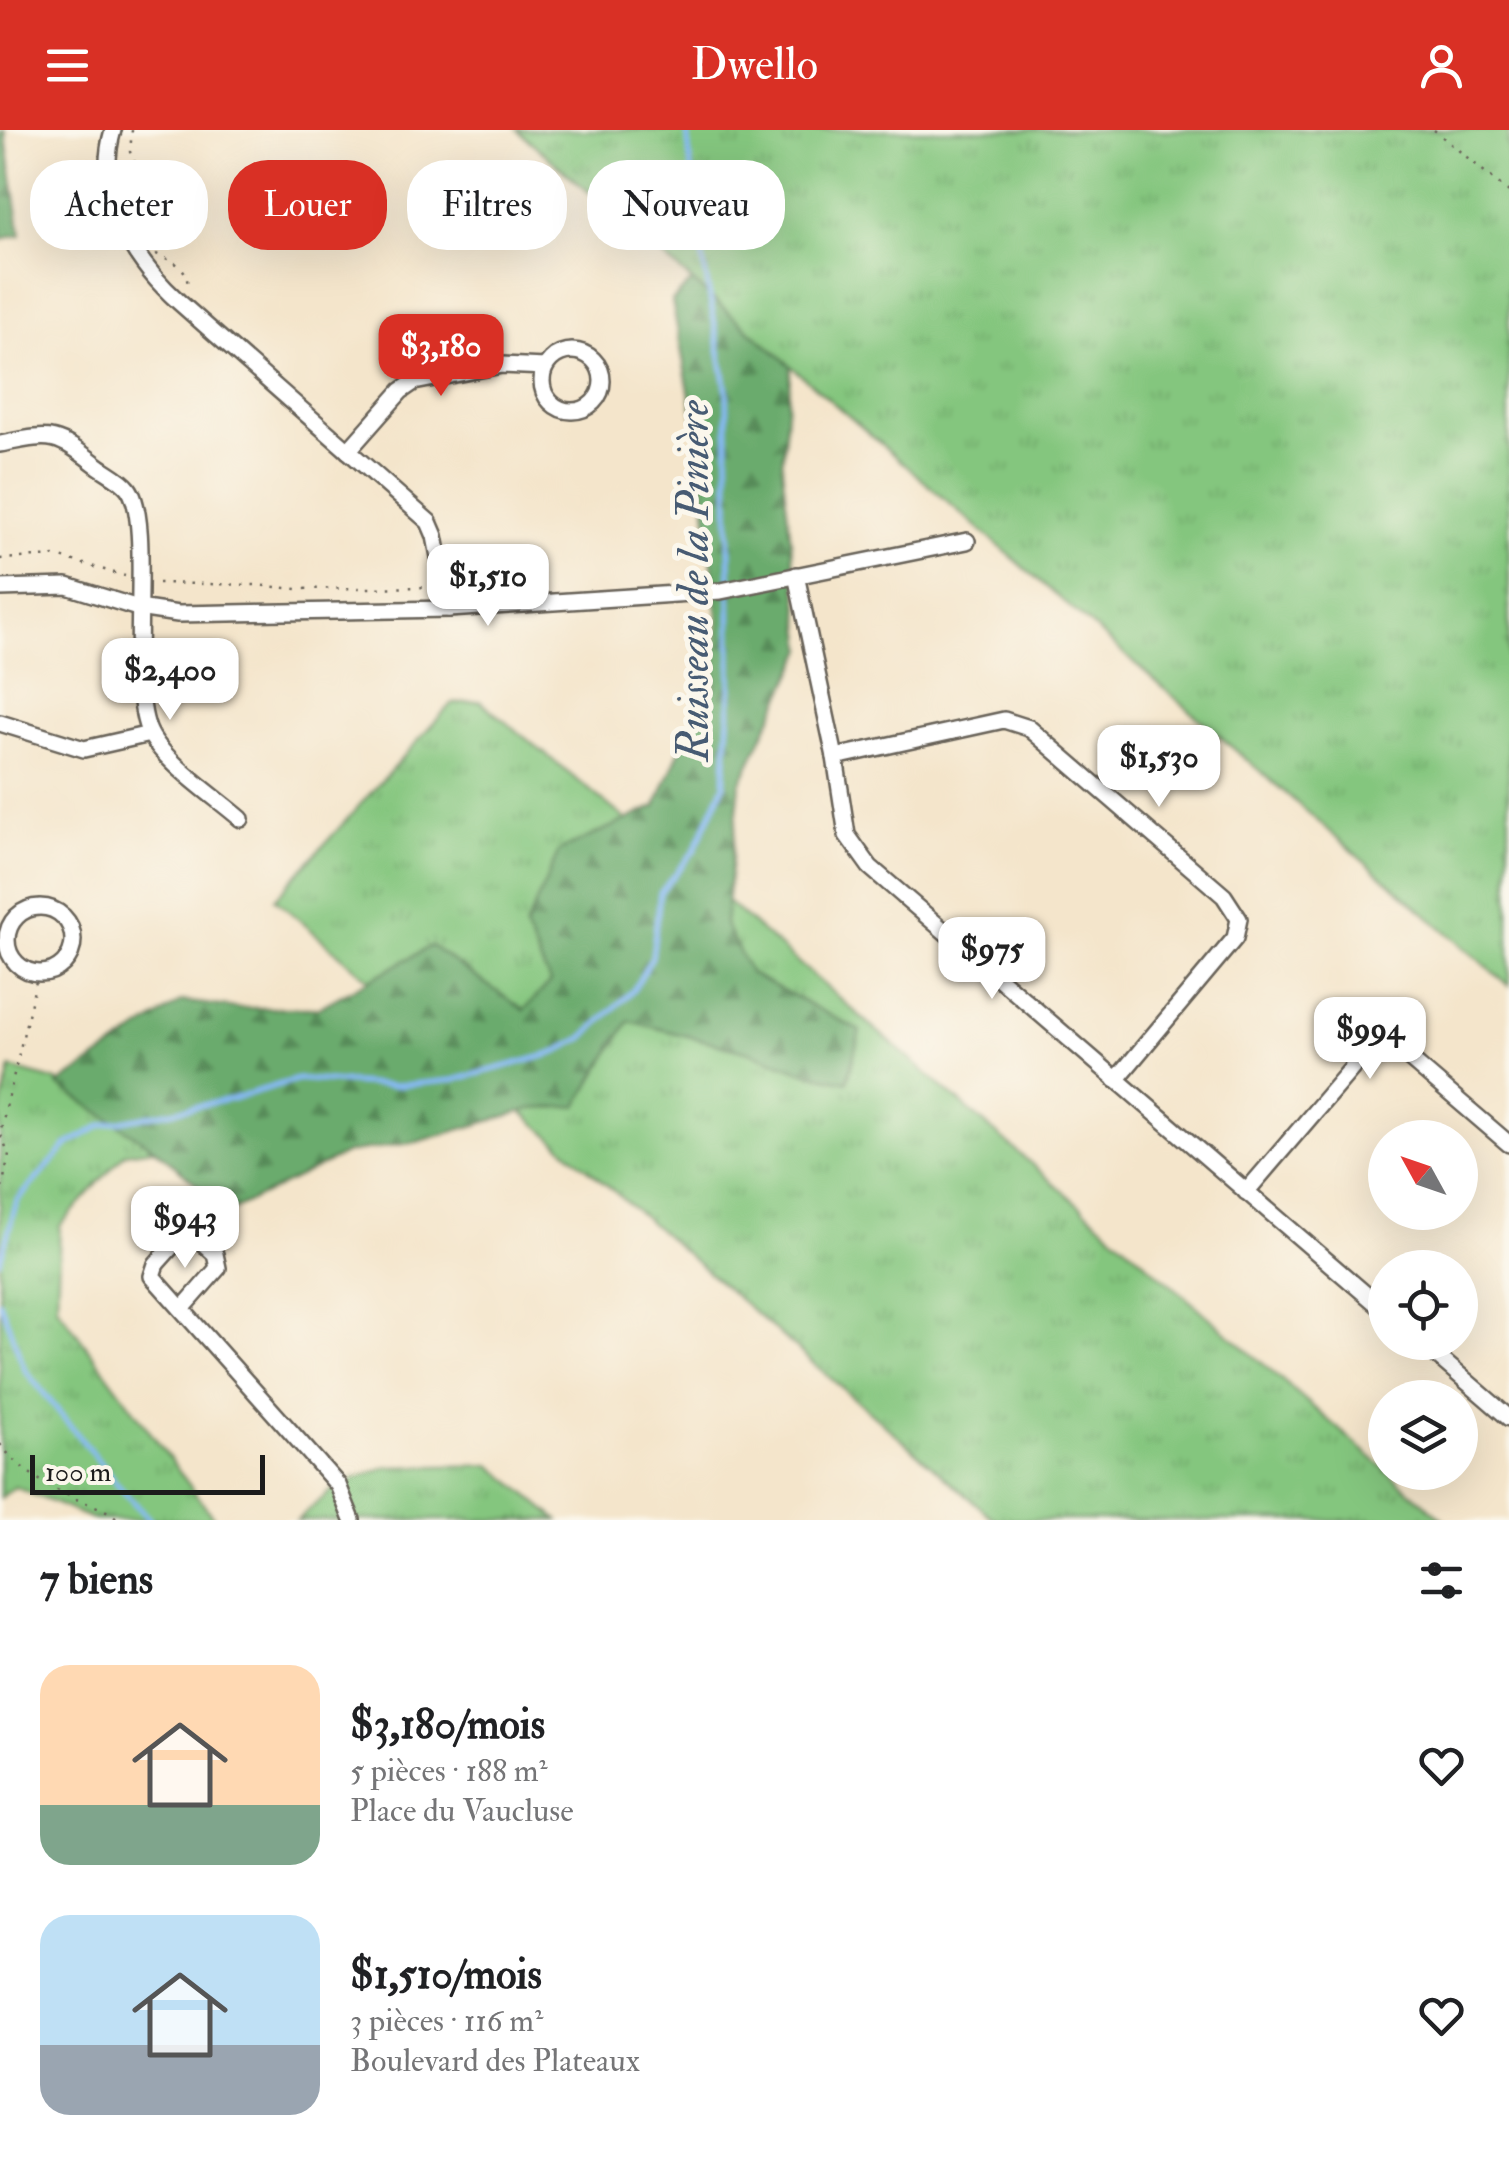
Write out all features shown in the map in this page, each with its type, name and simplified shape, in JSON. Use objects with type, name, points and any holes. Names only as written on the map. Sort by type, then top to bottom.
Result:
[{"type":"street","points":[[114,130],[107,166],[109,185],[122,229],[146,268],[179,302],[428,522],[449,609]]},
{"type":"street","points":[[348,451],[401,391],[414,382],[502,364],[546,367]]},
{"type":"street","points":[[0,444],[44,436],[64,439],[128,488],[138,522],[140,702],[150,734],[164,752],[241,819]]},
{"type":"street","points":[[0,588],[67,586],[138,608],[178,614],[449,609],[721,591],[967,541]]},
{"type":"street","points":[[796,575],[835,757],[847,835],[856,851],[1368,1297]]},
{"type":"street","points":[[835,757],[1004,720],[1029,728],[1224,896],[1239,919],[1235,938],[1116,1080]]},
{"type":"street","points":[[0,724],[84,748],[150,734]]},
{"type":"street","points":[[38,907],[48,908],[66,919],[73,939],[67,960],[59,967],[38,973],[18,964],[11,956],[4,931],[18,916],[38,907]]},
{"type":"street","points":[[1246,1192],[1378,1044],[1396,1048],[1509,1144]]},
{"type":"street","points":[[182,1309],[218,1268],[215,1254],[193,1234],[182,1234],[156,1264],[152,1276],[338,1485],[352,1520]]},
{"type":"street","points":[[1442,1360],[1509,1418]]},
{"type":"path","points":[[132,130],[130,152],[134,160]]},
{"type":"path","points":[[1434,130],[1509,192]]},
{"type":"path","points":[[152,252],[176,262],[188,277],[188,286],[179,302]]},
{"type":"path","points":[[0,559],[56,556],[138,580],[180,586],[444,586]]},
{"type":"path","points":[[0,1198],[9,1154],[0,1133],[38,973]]},
{"type":"path","points":[[0,1444],[25,1472],[118,1520]]},
{"type":"green space","points":[[517,130],[1509,130],[1509,986],[656,250],[785,250],[785,160],[587,160],[587,190],[567,173],[567,160],[552,160]]},
{"type":"green space","points":[[5,131],[21,235],[0,239],[0,132]]},
{"type":"green space","points":[[692,281],[791,366],[782,467],[804,649],[740,784],[725,924],[750,973],[860,1031],[847,1082],[629,1021],[577,1106],[531,1109],[417,1142],[347,1153],[229,1212],[154,1148],[58,1085],[182,1001],[237,1008],[318,1008],[431,946],[524,1010],[550,982],[525,928],[559,851],[656,806],[688,731],[715,687],[718,619],[699,444],[672,301]]},
{"type":"green space","points":[[480,701],[729,903],[1368,1454],[1368,1490],[1409,1490],[1444,1520],[995,1520],[275,899],[451,704]]},
{"type":"green space","points":[[11,1068],[57,1081],[154,1149],[125,1153],[60,1226],[57,1306],[215,1520],[95,1520],[15,1487],[0,1498],[0,1113]]},
{"type":"green space","points":[[491,1465],[558,1520],[297,1520],[338,1485],[386,1467]]},
{"type":"waterway","name":"Ruisseau de la Pinière","points":[[687,130],[697,227],[727,391],[730,584]]},
{"type":"waterway","name":"Ruisseau de la Pinière","points":[[0,1261],[17,1201],[68,1144],[103,1125],[232,1099],[298,1079],[394,1086],[454,1080],[552,1054],[583,1038],[634,989],[652,957],[660,893],[694,851],[724,785],[731,692],[730,595]]},
{"type":"waterway","name":"Ruisseau de la Pinière","points":[[0,1302],[25,1370],[150,1520]]}]
